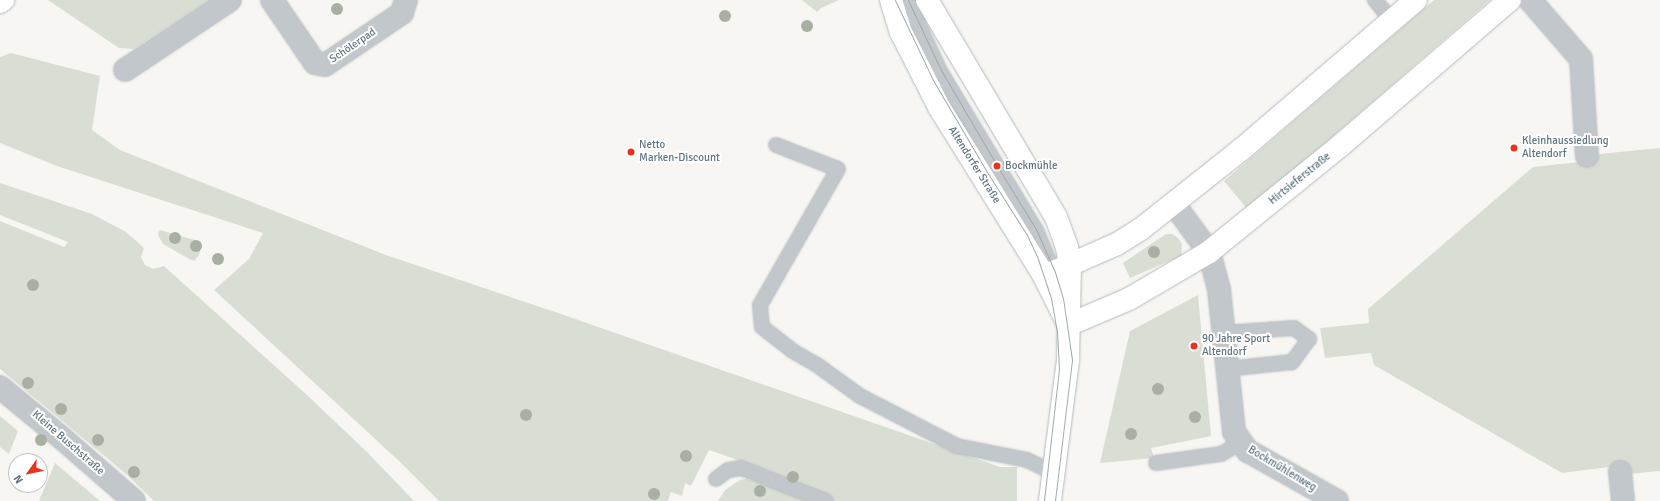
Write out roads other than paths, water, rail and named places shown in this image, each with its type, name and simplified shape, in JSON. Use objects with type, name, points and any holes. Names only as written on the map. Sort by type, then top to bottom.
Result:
[{"type":"main road","name":"Altendorfer Straße","points":[[891,0],[901,32],[938,107],[1056,271],[1068,325],[1068,360],[1050,501]]},
{"type":"main road","name":"Altendorfer Straße","points":[[927,0],[1056,217],[1065,240],[1056,271],[1068,325]]},
{"type":"main road","points":[[1056,271],[1118,244],[1141,229],[1242,149],[1416,0]]},
{"type":"main road","name":"Hirtsieferstraße","points":[[1068,325],[1128,299],[1209,252],[1340,146],[1510,0]]},
{"type":"street","points":[[125,70],[230,0]]},
{"type":"street","name":"Schölerpad","points":[[272,0],[315,63],[325,65],[402,13],[406,0]]},
{"type":"street","points":[[1530,0],[1581,59],[1587,156]]},
{"type":"street","name":"Bockmühlenweg","points":[[1174,204],[1209,252],[1219,289],[1226,369],[1234,432],[1240,443],[1248,451],[1336,501]]},
{"type":"street","name":"Kleine Buschstraße","points":[[0,387],[63,438],[134,501]]},
{"type":"street","points":[[1620,472],[1623,501]]},
{"type":"lane","points":[[907,0],[940,71],[1036,230],[1056,271]]},
{"type":"lane","points":[[1375,0],[1392,21]]},
{"type":"lane","points":[[776,145],[838,169],[760,305],[762,327],[790,350],[817,365],[860,396],[957,446],[1027,460],[1054,473]]},
{"type":"lane","points":[[1223,332],[1294,328],[1309,339],[1292,362],[1226,369]]},
{"type":"lane","points":[[1156,462],[1222,454],[1240,443]]},
{"type":"lane","points":[[716,479],[728,470],[741,468],[826,501]]},
{"type":"tram line","points":[[895,0],[933,80],[987,172],[1027,235],[1037,256],[1051,298],[1057,331],[1059,369],[1044,501]]},
{"type":"tram line","points":[[908,0],[941,70],[1036,229],[1055,272],[1063,298],[1072,360],[1055,501]]},
{"type":"place","name":"Kleinhaussiedlung Altendorf","points":[[1514,148]]},
{"type":"place","name":"Netto Marken-Discount","points":[[631,152]]},
{"type":"place","name":"Bockmühle","points":[[997,166]]},
{"type":"place","name":"90 Jahre Sport Altendorf","points":[[1194,346]]}]
